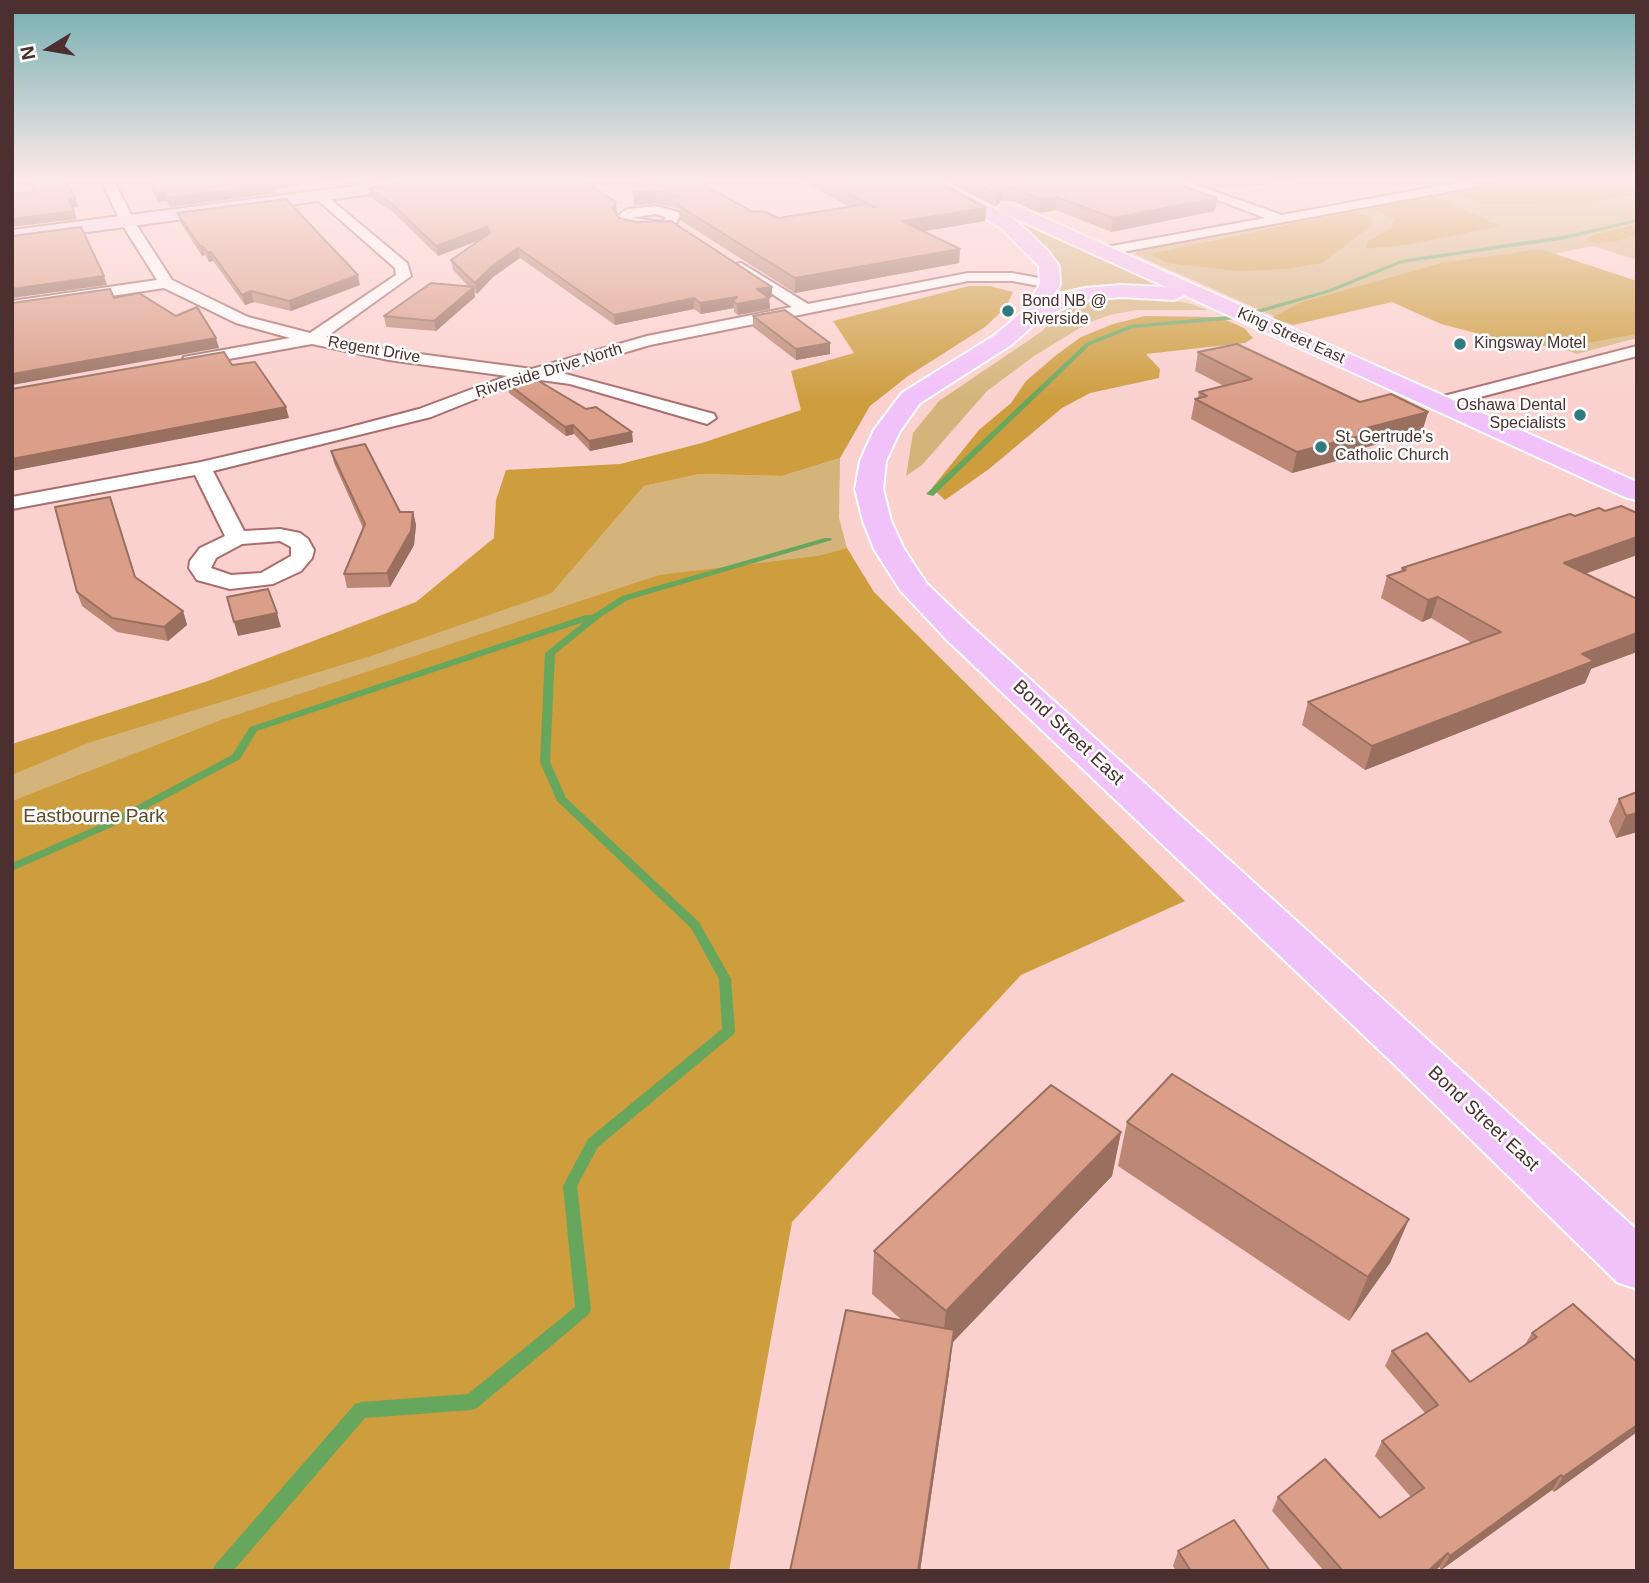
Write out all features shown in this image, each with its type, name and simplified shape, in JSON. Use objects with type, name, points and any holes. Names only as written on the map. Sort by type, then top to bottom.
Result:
[{"type":"main road","points":[[1038,253],[1049,266],[1050,284]]},
{"type":"main road","name":"King Street East","points":[[1103,253],[1637,492]]},
{"type":"main road","name":"Bond Street East","points":[[1050,284],[1036,311],[1003,340],[911,398],[887,430],[873,461],[869,489],[877,521],[889,550],[916,590],[958,632],[1410,1050],[1637,1265]]},
{"type":"main road","points":[[1036,311],[1064,299],[1085,294],[1121,291],[1162,292],[1218,303]]},
{"type":"street","points":[[12,306],[166,283],[147,253]]},
{"type":"street","points":[[176,364],[312,339],[404,276],[402,266],[386,253]]},
{"type":"street","points":[[729,259],[806,310]]},
{"type":"street","name":"Riverside Drive North","points":[[12,502],[201,468],[425,413],[500,383],[642,342],[968,277],[1012,277],[1050,284]]},
{"type":"street","name":"Regent Drive","points":[[166,283],[242,320],[312,339],[389,355],[572,379],[707,418]]},
{"type":"street","points":[[1438,402],[1637,351]]},
{"type":"street","points":[[201,468],[237,538]]},
{"type":"green space","points":[[1050,253],[1091,253],[1162,288],[1079,290],[1058,297],[1061,282],[1055,259]]},
{"type":"green space","points":[[1335,253],[1322,263],[1287,269],[1238,271],[1167,263],[1150,254]]},
{"type":"green space","points":[[1513,253],[1552,253],[1637,281],[1637,334],[1592,342],[1542,346],[1441,324],[1392,302],[1293,325],[1271,318],[1302,302],[1442,263]]},
{"type":"green space","points":[[1559,253],[1523,260],[1637,302],[1637,338],[1577,354],[1414,294],[1287,322],[1134,254]]},
{"type":"green space","points":[[1615,253],[1637,253],[1637,260]]},
{"type":"green space","points":[[969,286],[990,286],[1013,292],[1006,307],[985,327],[908,376],[870,406],[840,458],[782,476],[700,474],[644,486],[552,593],[374,655],[88,743],[12,775],[12,744],[205,682],[416,602],[494,538],[496,500],[506,470],[620,464],[702,443],[801,410],[791,371],[854,353],[833,321]]},
{"type":"green space","points":[[1138,296],[1188,303],[1208,310],[1136,310],[1088,323],[1034,356],[987,391],[922,465],[906,476],[913,433],[939,401],[1041,332],[1070,304]]},
{"type":"green space","points":[[1145,316],[1219,317],[1244,328],[1253,338],[1245,343],[1146,354],[1160,369],[1159,378],[1090,393],[1062,408],[989,469],[945,500],[932,488],[979,430],[1011,403],[1026,381],[1055,356],[1081,337],[1113,324]]},
{"type":"green space","name":"Eastbourne Park","points":[[840,458],[839,518],[847,548],[674,599],[12,986],[12,754],[552,593],[644,486],[700,474],[782,476]]},
{"type":"green space","points":[[847,548],[874,592],[1185,901],[1021,975],[792,1222],[729,1571],[12,1571],[12,801],[221,720],[659,575],[818,556]]},
{"type":"building","points":[[12,253],[93,253],[104,276],[12,289]]},
{"type":"building","points":[[212,253],[337,253],[358,275],[289,301],[251,291],[242,295]]},
{"type":"building","points":[[461,253],[511,253],[475,283],[451,260]]},
{"type":"building","points":[[525,253],[720,253],[772,287],[757,289],[769,298],[737,304],[733,301],[737,297],[700,303],[694,298],[614,315]]},
{"type":"building","points":[[755,253],[938,253],[795,278]]},
{"type":"building","points":[[431,283],[474,287],[434,321],[384,316]]},
{"type":"building","points":[[110,289],[114,298],[139,293],[176,316],[197,307],[216,338],[12,374],[12,303]]},
{"type":"building","points":[[785,310],[830,343],[796,349],[753,316]]},
{"type":"building","points":[[1237,344],[1360,402],[1391,394],[1428,412],[1359,430],[1367,434],[1297,452],[1195,399],[1207,396],[1199,392],[1252,379],[1198,352]]},
{"type":"building","points":[[224,352],[232,365],[255,362],[286,407],[12,459],[12,389]]},
{"type":"building","points":[[527,374],[586,409],[596,407],[632,432],[589,441],[573,425],[565,427],[508,384],[512,379]]},
{"type":"building","points":[[365,444],[400,512],[413,512],[411,531],[387,573],[344,574],[365,524],[331,451]]},
{"type":"building","points":[[110,497],[135,577],[183,611],[164,627],[112,618],[77,592],[55,507]]},
{"type":"building","points":[[1621,506],[1637,513],[1637,537],[1564,563],[1637,599],[1637,633],[1582,654],[1594,661],[1372,746],[1308,702],[1501,632],[1438,597],[1428,600],[1387,576],[1406,570],[1402,568],[1570,514],[1575,516],[1599,508],[1605,511]]},
{"type":"building","points":[[268,589],[277,613],[234,622],[227,597]]},
{"type":"building","points":[[1637,792],[1637,813],[1626,816],[1619,799]]},
{"type":"building","points":[[1172,1074],[1409,1219],[1368,1277],[1127,1122]]},
{"type":"building","points":[[1051,1085],[1121,1132],[946,1311],[874,1251]]},
{"type":"building","points":[[1573,1304],[1637,1362],[1637,1425],[1563,1477],[1561,1475],[1450,1556],[1448,1553],[1428,1571],[1343,1571],[1278,1497],[1325,1459],[1380,1518],[1424,1488],[1382,1441],[1438,1405],[1392,1351],[1427,1333],[1470,1382],[1537,1337],[1532,1333]]},
{"type":"building","points":[[846,1310],[954,1330],[918,1571],[790,1571]]},
{"type":"building","points":[[1234,1520],[1270,1571],[1191,1571],[1178,1551]]},
{"type":"waterway","points":[[930,494],[1088,344],[1132,326],[1238,317],[1329,291],[1401,262],[1462,253]]},
{"type":"waterway","points":[[221,1571],[361,1410],[471,1402],[583,1310],[570,1186],[593,1143],[729,1031],[725,979],[695,925],[561,799],[545,762],[550,653],[599,614],[625,598],[828,540]]},
{"type":"waterway","points":[[12,867],[110,824],[236,757],[253,729],[589,617]]},
{"type":"place","name":"Bond NB @ Riverside","points":[[1008,311]]},
{"type":"place","name":"Kingsway Motel","points":[[1460,344]]},
{"type":"place","name":"Oshawa Dental Specialists","points":[[1580,415]]},
{"type":"place","name":"St. Gertrude's Catholic Church","points":[[1321,447]]}]
